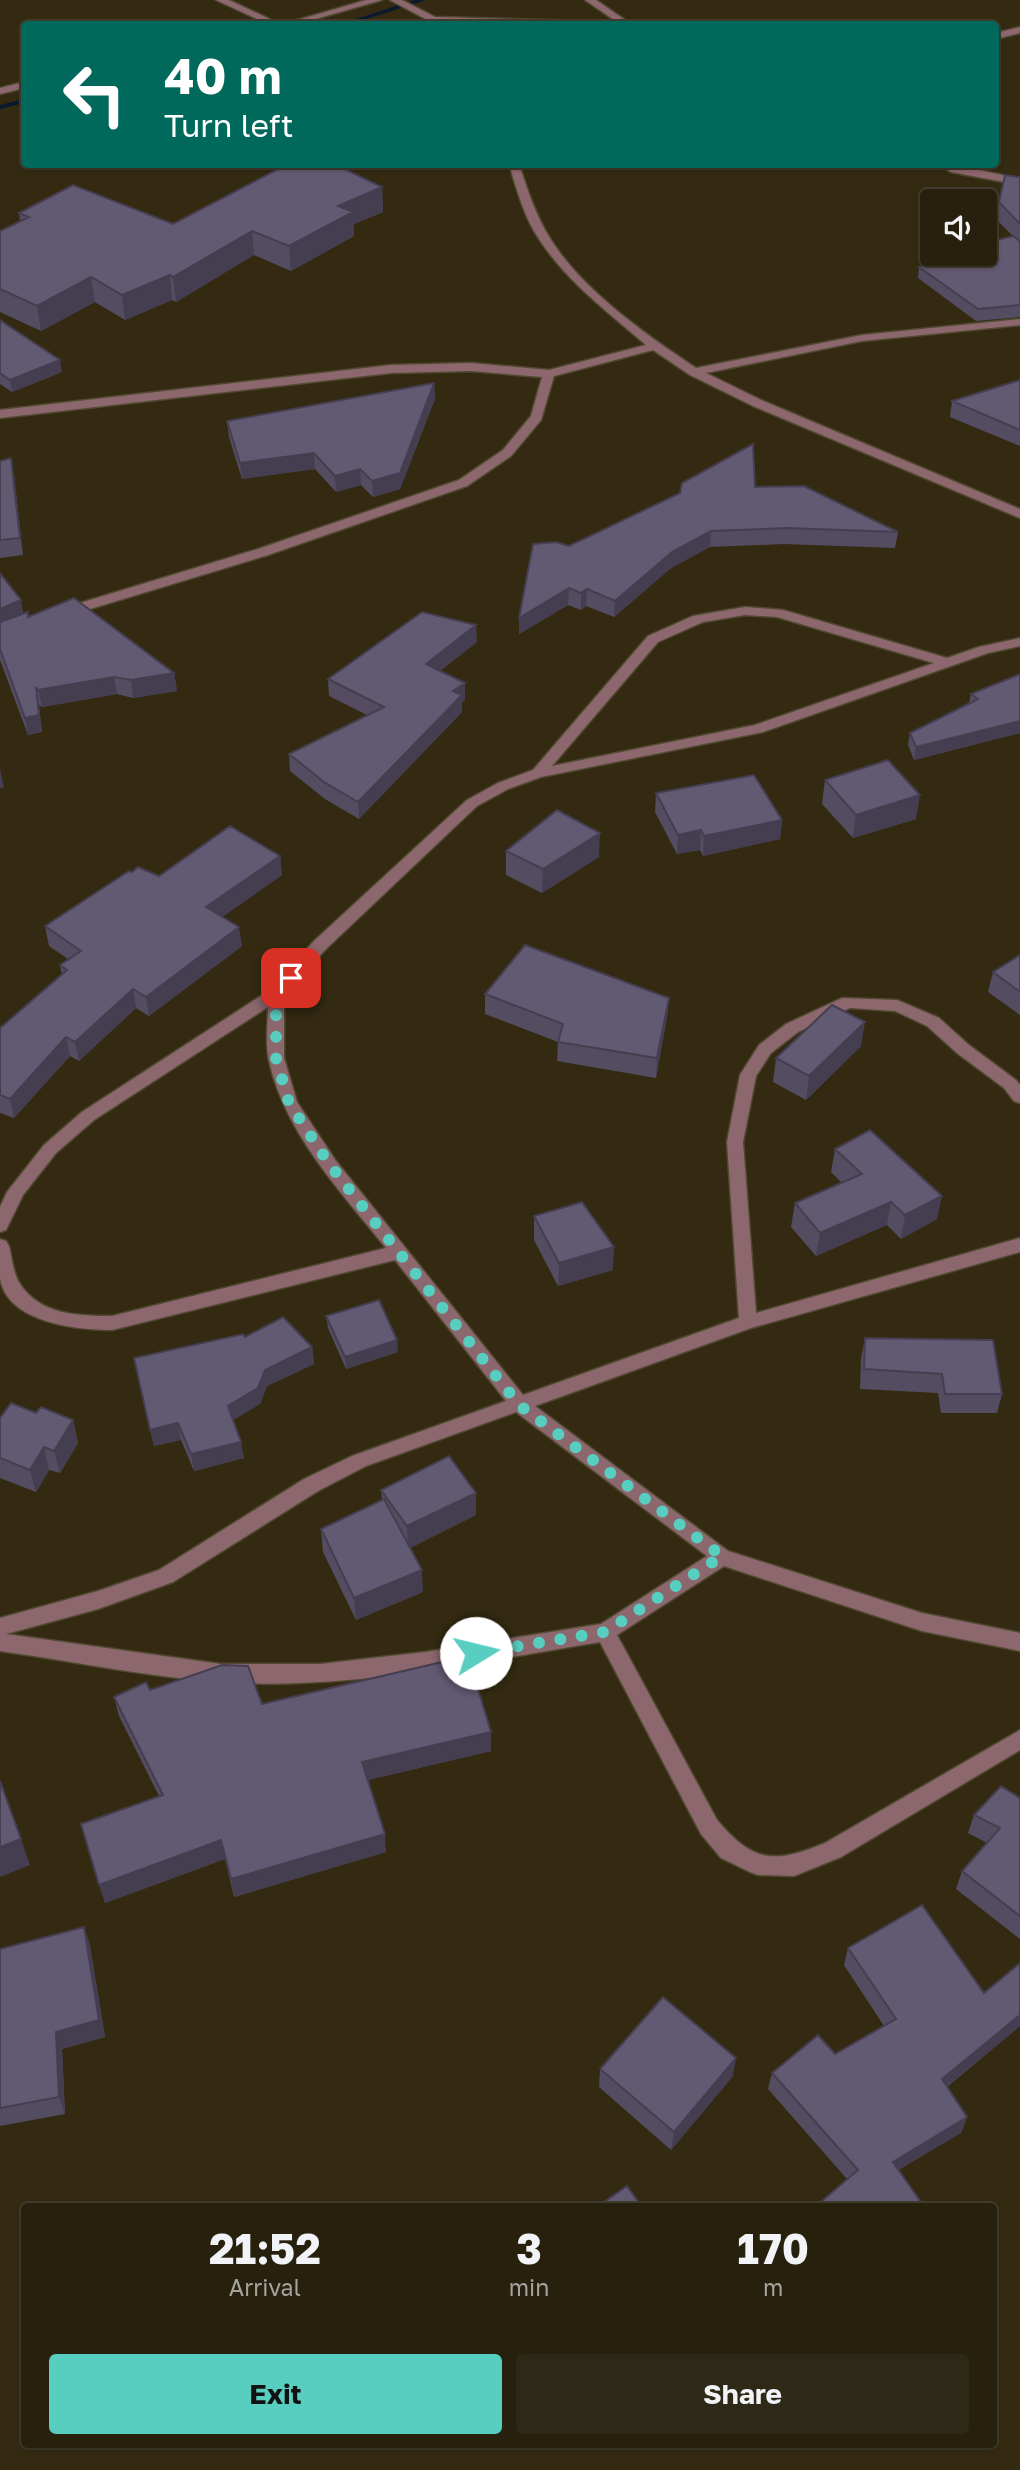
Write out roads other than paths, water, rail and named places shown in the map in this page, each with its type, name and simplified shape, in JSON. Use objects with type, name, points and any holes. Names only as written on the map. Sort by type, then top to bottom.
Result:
[{"type":"street","points":[[221,0],[268,21]]},
{"type":"street","points":[[300,21],[377,0]]},
{"type":"street","points":[[395,0],[436,21]]},
{"type":"street","points":[[590,0],[622,21]]},
{"type":"street","points":[[999,35],[1020,30]]},
{"type":"street","points":[[0,91],[21,86]]},
{"type":"street","points":[[515,168],[528,207],[544,238],[582,285],[655,346],[694,372],[757,403],[1020,514]]},
{"type":"street","points":[[951,168],[1020,182]]},
{"type":"street","points":[[694,372],[862,338],[1020,322]]},
{"type":"street","points":[[0,414],[391,369],[471,367],[549,374],[655,346]]},
{"type":"street","points":[[53,615],[264,552],[463,483],[507,453],[537,417],[549,374]]},
{"type":"street","points":[[538,772],[653,639],[673,628],[729,611],[754,609],[778,613],[949,663]]},
{"type":"street","points":[[0,1225],[16,1192],[50,1149],[88,1116],[276,994],[320,944],[472,803],[503,786],[538,772],[758,729],[985,650],[1020,642]]},
{"type":"street","points":[[276,994],[276,1058],[289,1103],[330,1165],[519,1405],[722,1556],[922,1622],[1020,1642]]},
{"type":"street","points":[[748,1322],[735,1142],[748,1075],[765,1049],[792,1028],[848,1002],[897,1006],[933,1022],[963,1049],[1010,1084],[1020,1097]]},
{"type":"street","points":[[0,1627],[98,1600],[166,1576],[311,1485],[359,1461],[748,1322],[1020,1245]]},
{"type":"street","points":[[0,1246],[13,1287],[39,1311],[72,1323],[112,1323],[399,1252]]},
{"type":"street","points":[[0,1642],[221,1673],[320,1673],[425,1661],[605,1632],[722,1556]]},
{"type":"street","points":[[605,1632],[709,1828],[729,1851],[758,1865],[794,1866],[833,1850],[1020,1739]]},
{"type":"waterway","points":[[355,21],[422,0]]},
{"type":"waterway","points":[[0,107],[21,102]]}]
